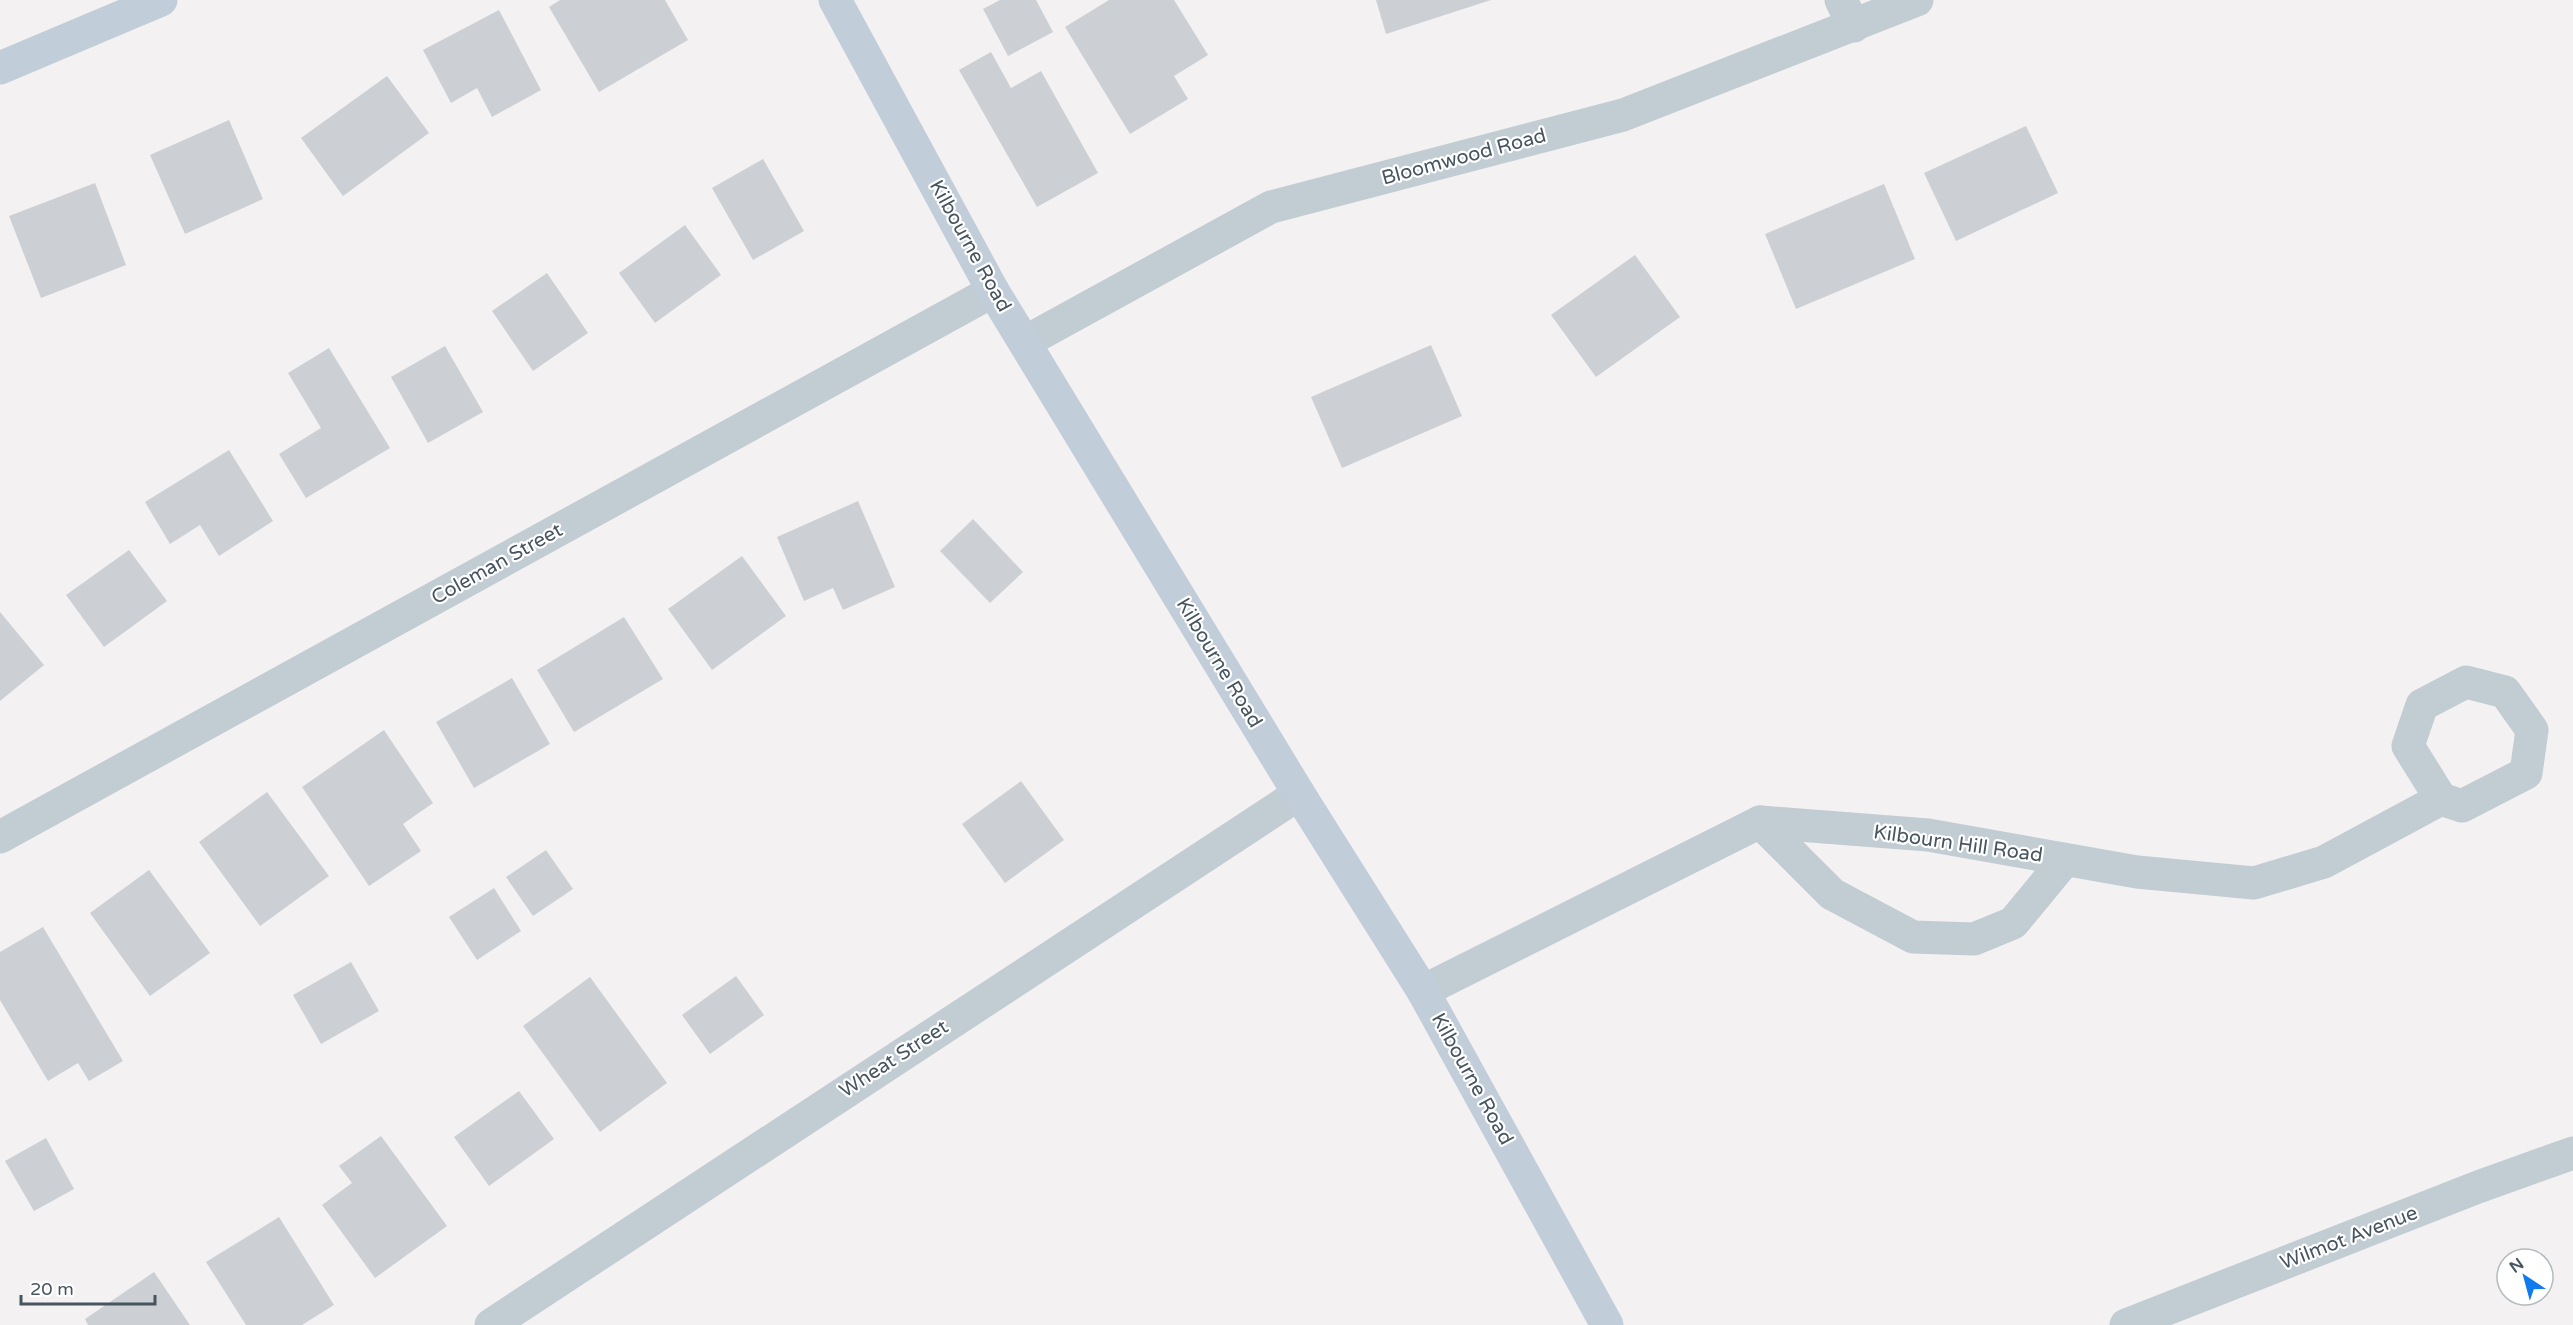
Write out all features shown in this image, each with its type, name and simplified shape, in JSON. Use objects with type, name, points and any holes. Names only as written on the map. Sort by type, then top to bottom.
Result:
[{"type":"street","points":[[0,68],[161,0]]},
{"type":"street","name":"Kilbourne Road","points":[[835,0],[993,291],[1299,794],[1423,991],[1607,1325]]},
{"type":"street","name":"Bloomwood Road","points":[[1025,342],[1271,207],[1623,115],[1848,13],[1917,0]]},
{"type":"street","name":"Coleman Street","points":[[0,837],[993,291]]},
{"type":"street","name":"Wheat Street","points":[[491,1325],[1299,794]]},
{"type":"street","name":"Kilbourn Hill Road","points":[[1760,822],[1928,835],[2137,872],[2254,883],[2324,862],[2441,799]]},
{"type":"street","points":[[1423,991],[1760,822],[1832,894],[1913,938],[1974,939],[2013,923],[2065,860]]},
{"type":"street","name":"Wilmot Avenue","points":[[2126,1325],[2478,1187],[2573,1153]]},
{"type":"building","points":[[560,0],[665,0],[688,40],[599,92],[549,7]]},
{"type":"building","points":[[1000,0],[1036,0],[1053,32],[1008,56],[983,9]]},
{"type":"building","points":[[1109,0],[1174,0],[1208,55],[1174,76],[1188,99],[1130,134],[1065,27]]},
{"type":"building","points":[[1376,0],[1491,0],[1386,34]]},
{"type":"building","points":[[499,10],[541,90],[492,117],[477,88],[451,103],[423,50]]},
{"type":"building","points":[[991,52],[1011,88],[1041,71],[1098,173],[1037,207],[959,70]]},
{"type":"building","points":[[387,76],[429,133],[343,196],[301,138]]},
{"type":"building","points":[[229,120],[263,199],[185,234],[150,155]]},
{"type":"building","points":[[2026,126],[2058,193],[1956,241],[1924,173]]},
{"type":"building","points":[[763,159],[804,231],[753,260],[712,188]]},
{"type":"building","points":[[95,183],[126,265],[41,298],[9,216]]},
{"type":"building","points":[[1884,184],[1915,259],[1796,309],[1765,234]]},
{"type":"building","points":[[685,225],[721,275],[655,323],[619,273]]},
{"type":"building","points":[[1635,255],[1680,317],[1596,377],[1551,315]]},
{"type":"building","points":[[547,273],[588,333],[533,371],[492,311]]},
{"type":"building","points":[[1431,345],[1462,416],[1342,468],[1311,397]]},
{"type":"building","points":[[445,346],[483,412],[428,443],[391,377]]},
{"type":"building","points":[[329,348],[390,448],[306,498],[279,454],[321,428],[288,373]]},
{"type":"building","points":[[229,450],[273,521],[219,556],[200,525],[170,544],[145,502]]},
{"type":"building","points":[[858,501],[895,587],[843,610],[833,588],[804,601],[777,537]]},
{"type":"building","points":[[973,519],[1023,572],[990,603],[940,551]]},
{"type":"building","points":[[129,550],[167,601],[104,647],[66,595]]},
{"type":"building","points":[[742,556],[786,616],[712,670],[668,609]]},
{"type":"building","points":[[0,612],[44,665],[0,701]]},
{"type":"building","points":[[624,617],[663,679],[574,732],[537,670]]},
{"type":"building","points":[[512,678],[550,744],[474,788],[436,722]]},
{"type":"building","points":[[384,730],[433,803],[403,824],[421,851],[369,886],[302,787]]},
{"type":"building","points":[[1021,781],[1064,840],[1005,883],[962,824]]},
{"type":"building","points":[[267,792],[329,876],[260,926],[199,842]]},
{"type":"building","points":[[546,850],[573,889],[533,916],[506,877]]},
{"type":"building","points":[[149,870],[210,953],[150,996],[90,913]]},
{"type":"building","points":[[494,888],[521,931],[477,960],[449,917]]},
{"type":"building","points":[[43,927],[123,1061],[89,1081],[78,1063],[48,1081],[0,1000],[0,952]]},
{"type":"building","points":[[351,962],[379,1011],[321,1044],[293,995]]},
{"type":"building","points":[[736,976],[764,1015],[710,1054],[682,1015]]},
{"type":"building","points":[[590,977],[667,1083],[600,1132],[523,1026]]},
{"type":"building","points":[[519,1091],[554,1139],[489,1186],[454,1137]]},
{"type":"building","points":[[381,1136],[447,1226],[375,1278],[322,1205],[352,1183],[339,1166]]},
{"type":"building","points":[[46,1138],[74,1189],[34,1211],[5,1161]]},
{"type":"building","points":[[279,1217],[334,1305],[302,1325],[246,1325],[206,1262]]},
{"type":"building","points":[[154,1272],[190,1325],[88,1325],[85,1319]]}]
